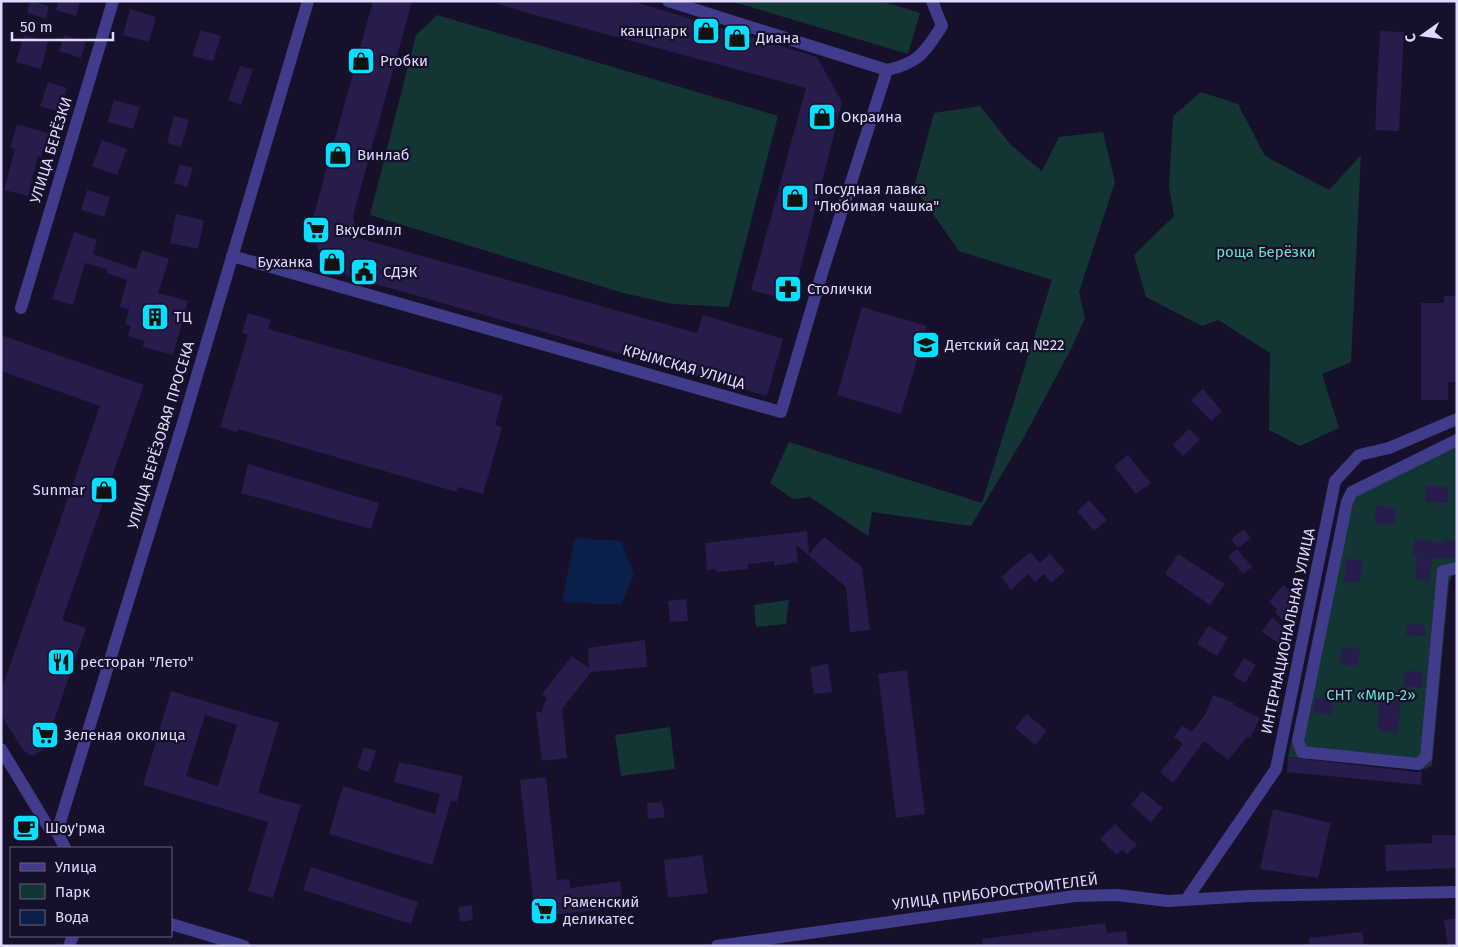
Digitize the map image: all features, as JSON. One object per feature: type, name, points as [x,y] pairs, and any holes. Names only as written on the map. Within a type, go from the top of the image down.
[{"type":"street","name":"УЛИЦА БЕРЁЗКИ","points":[[21,308],[113,1]]},
{"type":"street","name":"УЛИЦА БЕРЁЗОВАЯ ПРОСЕКА","points":[[57,832],[308,1]]},
{"type":"street","points":[[668,1],[886,70],[903,66],[924,53],[942,26],[932,1]]},
{"type":"street","name":"КРЫМСКАЯ УЛИЦА","points":[[232,256],[781,412],[822,273],[886,70]]},
{"type":"street","name":"ИНТЕРНАЦИОНАЛЬНАЯ УЛИЦА","points":[[1186,900],[1276,769],[1336,481],[1359,455],[1388,448],[1457,419]]},
{"type":"street","points":[[1457,440],[1352,492],[1348,502],[1298,741],[1302,752],[1418,764],[1426,757],[1443,571],[1457,568]]},
{"type":"street","points":[[1,750],[49,828],[57,832],[64,847]]},
{"type":"street","name":"УЛИЦА ПРИБОРОСТРОИТЕЛЕЙ","points":[[718,946],[1075,896],[1117,895],[1168,901],[1457,892]]},
{"type":"street","points":[[172,924],[244,946]]},
{"type":"green space","points":[[730,1],[881,1],[920,13],[908,54]]},
{"type":"green space","points":[[437,15],[778,116],[729,307],[672,304],[623,293],[370,215],[416,35]]},
{"type":"green space","name":"роща Берёзки","points":[[1201,92],[1238,104],[1265,156],[1329,190],[1361,155],[1351,362],[1322,374],[1339,428],[1300,446],[1269,430],[1270,353],[1218,320],[1202,326],[1146,297],[1134,255],[1174,216],[1169,187],[1173,116]]},
{"type":"green space","points":[[980,106],[1011,145],[1042,171],[1059,137],[1103,132],[1115,182],[1079,292],[1085,318],[1071,349],[1024,437],[971,526],[872,512],[868,536],[810,497],[793,499],[770,483],[789,442],[982,503],[1052,280],[959,251],[914,187],[934,113]]},
{"type":"green space","name":"СНТ «Мир-2»","points":[[1457,435],[1457,573],[1453,574],[1449,583],[1432,766],[1422,770],[1288,757],[1344,494]]},
{"type":"green space","points":[[789,600],[786,624],[756,627],[754,605]]},
{"type":"green space","points":[[670,727],[675,769],[621,776],[615,735]]},
{"type":"water","points":[[575,538],[621,541],[634,574],[621,605],[562,602]]},
{"type":"building","points":[[30,1],[49,6],[46,19],[27,13]]},
{"type":"building","points":[[59,1],[80,1],[76,16],[56,10]]},
{"type":"building","points":[[373,1],[412,1],[353,216],[358,238],[697,333],[703,315],[783,339],[767,396],[348,276],[329,265],[319,252],[313,236],[313,218]]},
{"type":"building","points":[[499,1],[632,1],[817,57],[842,102],[792,301],[751,290],[806,88],[535,15],[498,4]]},
{"type":"building","points":[[130,9],[156,17],[149,42],[123,35]]},
{"type":"building","points":[[201,30],[221,36],[213,61],[192,56]]},
{"type":"building","points":[[1380,31],[1404,32],[1399,131],[1375,130]]},
{"type":"building","points":[[24,35],[48,42],[41,69],[16,62]]},
{"type":"building","points":[[64,35],[86,42],[81,58],[59,51]]},
{"type":"building","points":[[240,66],[253,69],[241,105],[228,100]]},
{"type":"building","points":[[48,82],[67,88],[60,112],[40,106]]},
{"type":"building","points":[[114,100],[140,107],[133,129],[108,122]]},
{"type":"building","points":[[174,116],[189,120],[181,147],[167,143]]},
{"type":"building","points":[[17,124],[48,133],[41,157],[38,156],[28,196],[4,190],[15,149],[10,148]]},
{"type":"building","points":[[102,140],[127,149],[117,175],[92,166]]},
{"type":"building","points":[[180,164],[193,168],[187,187],[174,183]]},
{"type":"building","points":[[87,190],[110,197],[104,217],[81,210]]},
{"type":"building","points":[[176,214],[204,220],[198,249],[170,243]]},
{"type":"building","points":[[74,232],[97,240],[93,254],[136,269],[142,250],[169,259],[158,293],[188,301],[173,355],[143,347],[144,341],[128,336],[131,326],[125,324],[129,309],[120,307],[127,280],[106,273],[107,269],[85,263],[73,305],[52,299]]},
{"type":"building","points":[[1444,296],[1457,296],[1457,382],[1448,382],[1448,400],[1421,400],[1421,303],[1444,303]]},
{"type":"building","points":[[862,307],[927,326],[901,414],[837,395]]},
{"type":"building","points":[[248,313],[271,320],[268,329],[503,396],[495,425],[502,427],[483,494],[458,487],[457,492],[238,429],[237,432],[220,427],[248,335],[242,333]]},
{"type":"building","points":[[1,335],[144,385],[62,620],[86,628],[44,749],[35,755],[29,755],[23,750],[1,715],[1,691],[100,406],[1,371]]},
{"type":"building","points":[[1203,389],[1222,411],[1211,421],[1191,400]]},
{"type":"building","points":[[1189,429],[1200,439],[1183,456],[1173,445]]},
{"type":"building","points":[[1128,455],[1151,483],[1136,494],[1114,466]]},
{"type":"building","points":[[248,464],[379,503],[371,529],[241,493]]},
{"type":"building","points":[[1426,486],[1448,487],[1448,503],[1425,502]]},
{"type":"building","points":[[1089,500],[1107,520],[1094,531],[1077,511]]},
{"type":"building","points":[[1376,506],[1395,508],[1395,525],[1375,524]]},
{"type":"building","points":[[1244,529],[1251,538],[1238,548],[1231,539]]},
{"type":"building","points":[[807,531],[809,554],[824,537],[862,567],[870,630],[850,632],[846,587],[796,545],[798,562],[774,566],[774,561],[748,564],[748,569],[717,572],[715,569],[707,570],[705,543]]},
{"type":"building","points":[[1415,539],[1444,543],[1444,540],[1457,541],[1456,559],[1432,557],[1430,580],[1415,579],[1417,557],[1412,556]]},
{"type":"building","points":[[1237,549],[1252,567],[1243,574],[1228,556]]},
{"type":"building","points":[[1030,552],[1040,563],[1050,554],[1065,571],[1051,583],[1044,574],[1035,582],[1028,574],[1011,590],[1001,577]]},
{"type":"building","points":[[1178,554],[1225,584],[1210,605],[1165,574]]},
{"type":"building","points":[[1346,559],[1363,560],[1360,583],[1344,582]]},
{"type":"building","points":[[1283,585],[1301,599],[1283,621],[1275,612],[1277,609],[1269,602]]},
{"type":"building","points":[[686,599],[688,621],[670,622],[668,601]]},
{"type":"building","points":[[1272,617],[1289,633],[1281,645],[1262,632]]},
{"type":"building","points":[[1407,624],[1425,625],[1425,636],[1406,635]]},
{"type":"building","points":[[1208,626],[1228,637],[1217,656],[1197,644]]},
{"type":"building","points":[[645,640],[647,667],[591,672],[562,709],[567,758],[542,761],[536,712],[541,712],[547,698],[542,694],[572,656],[589,668],[588,648]]},
{"type":"building","points":[[1342,647],[1360,649],[1358,667],[1340,665]]},
{"type":"building","points":[[1244,658],[1256,665],[1245,683],[1233,676]]},
{"type":"building","points":[[828,664],[832,692],[814,694],[810,667]]},
{"type":"building","points":[[907,670],[925,814],[896,818],[878,674]]},
{"type":"building","points":[[1405,671],[1423,672],[1422,688],[1404,686]]},
{"type":"building","points":[[171,691],[279,723],[258,793],[301,805],[273,898],[248,891],[268,822],[143,785]],"holes":[[[205,715],[237,725],[218,786],[186,776]]]},
{"type":"building","points":[[1379,694],[1401,695],[1398,732],[1378,731]]},
{"type":"building","points":[[1213,695],[1234,703],[1233,705],[1260,718],[1250,738],[1247,737],[1228,760],[1204,741],[1173,783],[1160,772],[1183,744],[1174,737],[1182,725],[1192,732],[1206,713]]},
{"type":"building","points":[[1315,698],[1333,700],[1331,715],[1312,712]]},
{"type":"building","points":[[1027,714],[1047,731],[1035,745],[1015,728]]},
{"type":"building","points":[[364,747],[376,751],[369,772],[357,768]]},
{"type":"building","points":[[1288,757],[1417,772],[1422,771],[1421,785],[1287,772]]},
{"type":"building","points":[[399,762],[463,776],[457,802],[451,801],[432,865],[329,834],[343,786],[435,814],[440,794],[394,782]]},
{"type":"building","points":[[546,777],[557,880],[569,879],[570,888],[620,881],[623,907],[535,917],[520,780]]},
{"type":"building","points":[[1142,791],[1163,808],[1151,822],[1131,805]]},
{"type":"building","points":[[662,802],[665,817],[648,819],[647,803]]},
{"type":"building","points":[[1273,809],[1331,823],[1318,878],[1260,869]]},
{"type":"building","points":[[1115,824],[1137,845],[1127,854],[1122,849],[1117,855],[1100,839]]},
{"type":"building","points":[[1432,835],[1457,835],[1457,868],[1386,871],[1385,845],[1432,843]]},
{"type":"building","points":[[702,855],[708,893],[668,898],[664,860]]},
{"type":"building","points":[[311,867],[418,902],[411,924],[303,890]]},
{"type":"building","points":[[472,905],[473,920],[460,922],[458,907]]},
{"type":"building","points":[[1457,918],[1457,946],[1448,946],[1444,920]]},
{"type":"building","points":[[1105,923],[1107,933],[1126,931],[1128,946],[983,946],[982,939]]},
{"type":"building","points":[[1362,932],[1364,946],[1309,946],[1309,938]]},
{"type":"place","name":"канцпарк","points":[[706,31]]},
{"type":"place","name":"Диана","points":[[737,38]]},
{"type":"place","name":"Proбки","points":[[361,61]]},
{"type":"place","name":"Окраина","points":[[822,117]]},
{"type":"place","name":"Винлаб","points":[[338,155]]},
{"type":"place","name":"Посудная лавка \"Любимая чашка\"","points":[[795,198]]},
{"type":"place","name":"ВкусВилл","points":[[316,230]]},
{"type":"place","name":"Буханка","points":[[332,262]]},
{"type":"place","name":"СДЭК","points":[[364,272]]},
{"type":"place","name":"Столички","points":[[788,289]]},
{"type":"place","name":"ТЦ","points":[[155,317]]},
{"type":"place","name":"Детский сад №22","points":[[926,345]]},
{"type":"place","name":"Sunmar","points":[[104,490]]},
{"type":"place","name":"ресторан \"Лето\"","points":[[61,662]]},
{"type":"place","name":"Зеленая околица","points":[[45,735]]},
{"type":"place","name":"Шоу'рма","points":[[26,828]]},
{"type":"place","name":"Раменский деликатес","points":[[544,911]]}]
